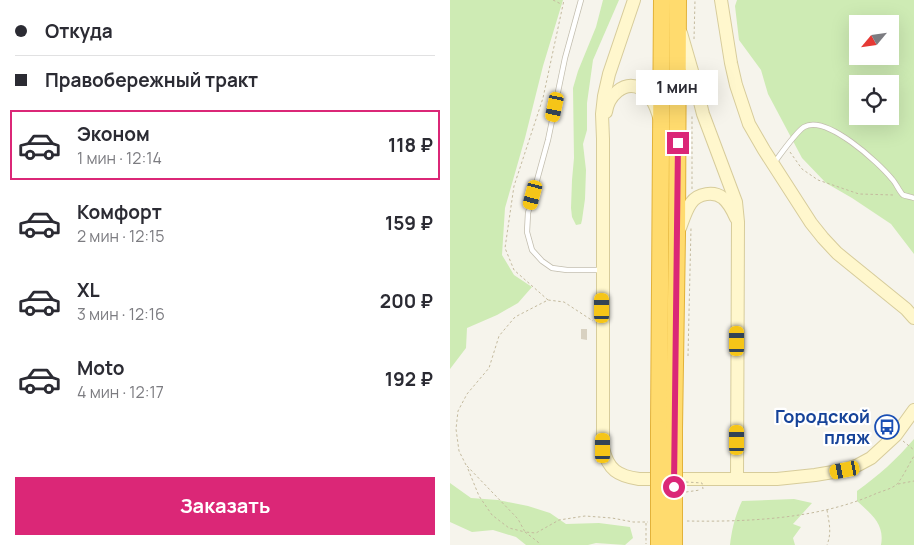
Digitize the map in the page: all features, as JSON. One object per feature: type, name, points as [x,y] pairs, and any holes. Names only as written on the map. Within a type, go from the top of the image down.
[{"type":"highway","points":[[662,0],[661,125],[667,429],[674,545]]},
{"type":"highway","points":[[659,545],[677,235],[678,0]]},
{"type":"street","points":[[634,0],[609,74],[602,114],[603,448],[611,468],[618,474],[639,479],[777,479],[845,470],[871,458],[896,435],[914,410]]},
{"type":"street","points":[[721,0],[731,63],[743,109],[749,124],[773,164],[823,238],[837,253],[906,309],[914,318]]},
{"type":"street","points":[[678,22],[703,114],[736,202],[738,222],[737,479]]},
{"type":"street","points":[[603,140],[607,106],[614,93],[621,88],[631,86],[640,88],[649,96],[657,108],[661,125]]},
{"type":"street","points":[[677,235],[692,201],[701,195],[714,194],[723,198],[738,222]]},
{"type":"lane","points":[[581,0],[565,58],[548,140],[528,213],[527,232],[532,250],[552,268],[603,270]]},
{"type":"lane","points":[[773,164],[804,127],[813,124],[821,125],[845,138],[873,159],[892,179],[903,195],[914,198]]},
{"type":"path","points":[[553,0],[562,5]]},
{"type":"path","points":[[564,0],[543,98],[514,186],[505,248],[514,270],[548,300],[564,302],[602,327]]},
{"type":"path","points":[[786,148],[802,168],[818,180],[859,194],[903,195]]},
{"type":"path","points":[[548,300],[515,317],[498,336],[489,368],[467,394],[458,411],[456,429],[459,451],[479,496],[492,515],[509,528],[525,532],[536,533],[558,520],[586,516],[633,522],[653,522]]},
{"type":"path","points":[[899,437],[914,450]]},
{"type":"path","points":[[897,485],[914,456]]},
{"type":"path","points":[[467,466],[518,518],[525,532],[540,545]]},
{"type":"path","points":[[682,481],[702,483],[703,489],[685,492]]},
{"type":"path","points":[[686,521],[713,522],[768,519],[826,510],[863,499],[897,485],[914,481]]},
{"type":"path","points":[[826,510],[830,525],[830,537],[827,545]]},
{"type":"path","points":[[646,522],[646,545]]},
{"type":"green space","points":[[450,0],[563,0],[543,66],[505,208],[502,255],[514,275],[532,287],[518,303],[497,315],[467,328],[466,348],[450,369]]},
{"type":"green space","points":[[603,0],[619,0],[593,60],[587,103],[587,130],[583,144],[586,170],[585,199],[581,224],[576,225],[572,217],[571,208],[574,158],[573,88],[596,27]]},
{"type":"green space","points":[[737,0],[914,0],[914,254],[891,224],[826,183],[802,158],[768,94],[761,70],[739,40],[735,6]]},
{"type":"green space","points":[[914,439],[914,545],[881,545],[882,538],[879,525],[872,515],[857,501],[857,491],[887,467]]},
{"type":"green space","points":[[450,483],[471,498],[498,500],[528,506],[550,513],[566,524],[599,523],[630,527],[633,538],[625,545],[596,543],[588,545],[526,545],[516,537],[493,530],[472,532],[450,522]]},
{"type":"green space","points":[[794,499],[812,503],[793,524],[801,527],[793,538],[795,545],[730,545],[737,512],[742,501]]},
{"type":"building","points":[[581,329],[587,329],[587,340],[581,339]]},
{"type":"place","name":"Городской пляж","points":[[887,427]]},
{"type":"route","points":[[674,487],[678,143]]}]
